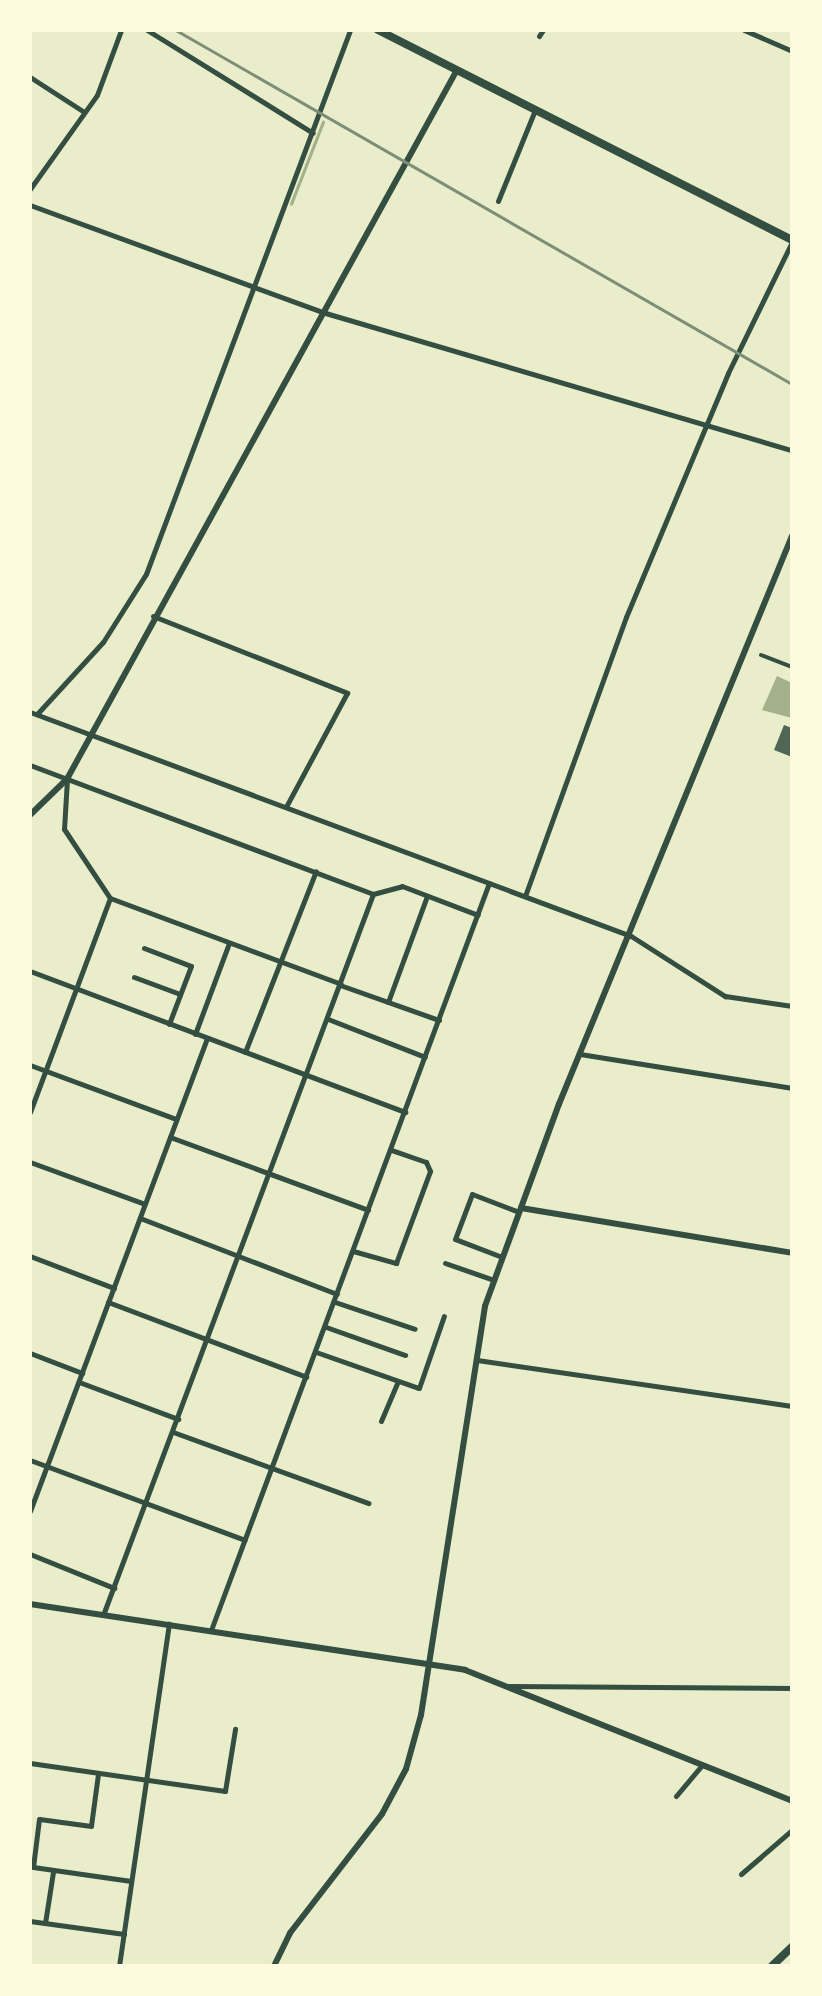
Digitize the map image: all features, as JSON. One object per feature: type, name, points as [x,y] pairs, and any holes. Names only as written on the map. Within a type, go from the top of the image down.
[{"type":"main road","points":[[378,30],[792,241]]},
{"type":"main road","points":[[772,1966],[792,1947]]},
{"type":"street","points":[[30,189],[97,95],[121,30]]},
{"type":"street","points":[[147,30],[313,133]]},
{"type":"street","points":[[350,30],[144,580],[104,642],[33,713],[631,936],[725,996],[792,1006]]},
{"type":"street","points":[[744,30],[792,51]]},
{"type":"street","points":[[30,815],[67,778],[152,616],[457,70]]},
{"type":"street","points":[[30,77],[84,112]]},
{"type":"street","points":[[498,201],[535,110]]},
{"type":"street","points":[[30,205],[72,215],[322,312],[616,402],[707,423],[792,450]]},
{"type":"street","points":[[524,896],[626,617],[707,423],[792,241]]},
{"type":"street","points":[[274,1966],[290,1933],[398,1788],[416,1739],[474,1360],[494,1280],[580,1054],[792,536]]},
{"type":"street","points":[[152,616],[347,693],[286,808]]},
{"type":"street","points":[[761,655],[792,667]]},
{"type":"street","points":[[30,765],[373,894],[402,886],[478,915]]},
{"type":"street","points":[[67,778],[64,829],[110,898],[439,1020]]},
{"type":"street","points":[[245,1052],[316,872]]},
{"type":"street","points":[[211,1630],[490,883]]},
{"type":"street","points":[[103,1615],[373,894]]},
{"type":"street","points":[[388,1002],[427,896]]},
{"type":"street","points":[[30,1112],[110,898]]},
{"type":"street","points":[[195,1034],[229,943]]},
{"type":"street","points":[[144,948],[191,966],[170,1024]]},
{"type":"street","points":[[30,971],[405,1112]]},
{"type":"street","points":[[134,977],[180,994]]},
{"type":"street","points":[[328,1019],[425,1057]]},
{"type":"street","points":[[30,1511],[207,1038]]},
{"type":"street","points":[[580,1054],[792,1088]]},
{"type":"street","points":[[30,1065],[176,1119]]},
{"type":"street","points":[[170,1137],[368,1210]]},
{"type":"street","points":[[353,1252],[389,1265],[403,1244],[430,1171],[426,1162],[391,1150]]},
{"type":"street","points":[[30,1162],[145,1204]]},
{"type":"street","points":[[502,1257],[455,1239],[472,1194],[520,1210],[792,1254]]},
{"type":"street","points":[[140,1218],[337,1294]]},
{"type":"street","points":[[30,1256],[114,1288]]},
{"type":"street","points":[[446,1263],[494,1280]]},
{"type":"street","points":[[108,1302],[306,1377]]},
{"type":"street","points":[[335,1302],[415,1329]]},
{"type":"street","points":[[316,1352],[419,1388],[444,1316]]},
{"type":"street","points":[[326,1327],[406,1355]]},
{"type":"street","points":[[30,1354],[82,1373]]},
{"type":"street","points":[[474,1360],[792,1406]]},
{"type":"street","points":[[382,1421],[398,1380]]},
{"type":"street","points":[[78,1382],[178,1419]]},
{"type":"street","points":[[174,1432],[368,1503]]},
{"type":"street","points":[[30,1460],[245,1540]]},
{"type":"street","points":[[30,1554],[114,1588]]},
{"type":"street","points":[[30,1604],[428,1662],[509,1686],[792,1801]]},
{"type":"street","points":[[119,1966],[169,1624]]},
{"type":"street","points":[[509,1686],[792,1688]]},
{"type":"street","points":[[30,1763],[226,1792],[235,1729]]},
{"type":"street","points":[[676,1796],[702,1764]]},
{"type":"street","points":[[98,1774],[91,1826],[39,1819],[33,1867],[131,1881]]},
{"type":"street","points":[[741,1874],[792,1830]]},
{"type":"street","points":[[45,1923],[54,1870]]},
{"type":"street","points":[[30,1921],[124,1934]]},
{"type":"shaded area","points":[[777,676],[792,683],[792,718],[762,710]]},
{"type":"building","points":[[784,725],[792,728],[792,757],[774,750]]},
{"type":"waterway","points":[[291,204],[323,122]]},
{"type":"railway","points":[[176,30],[792,384]]}]
